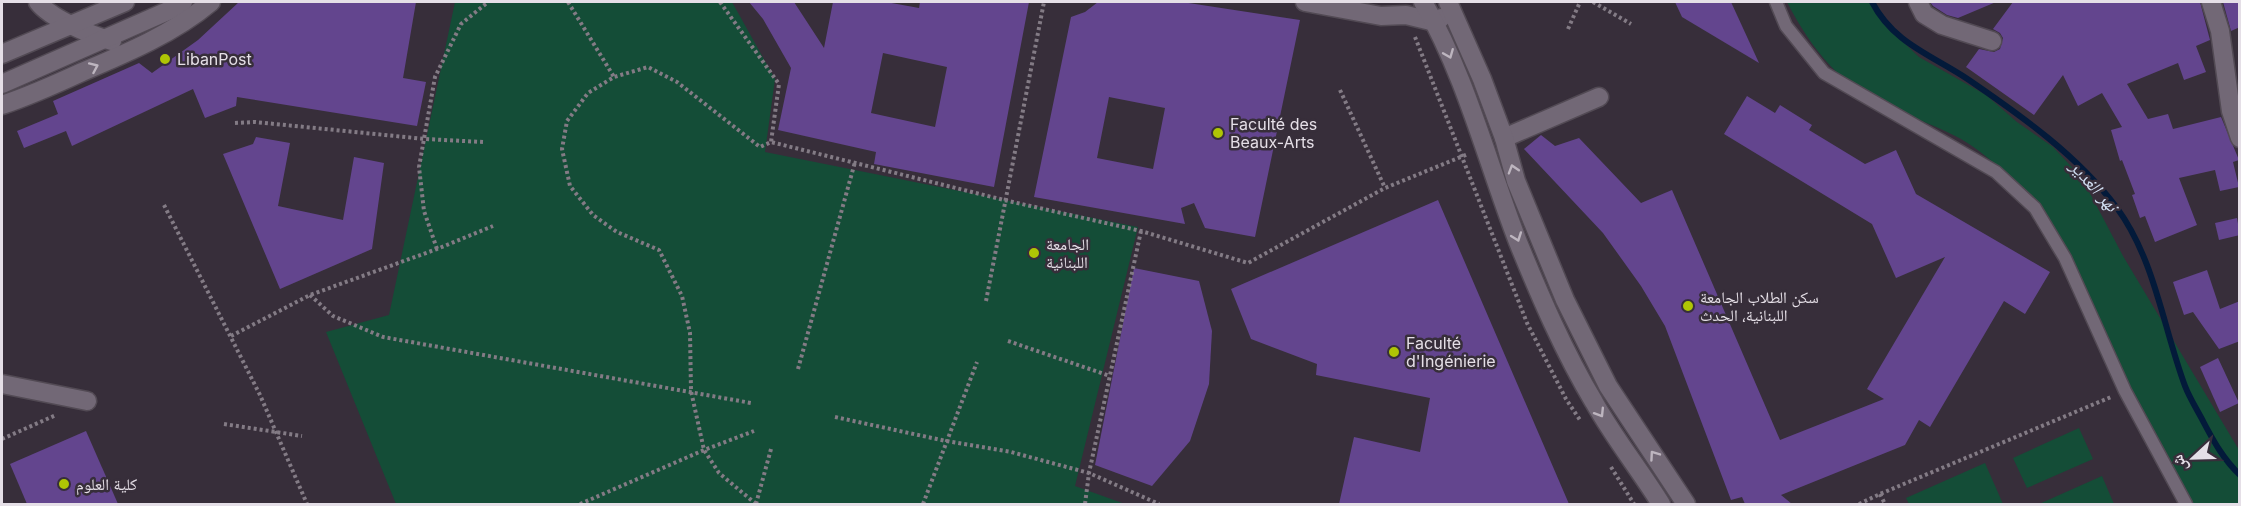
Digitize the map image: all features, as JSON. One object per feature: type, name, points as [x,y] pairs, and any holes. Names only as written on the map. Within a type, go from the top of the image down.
[{"type":"street","points":[[38,2],[42,7],[106,39],[138,47]]},
{"type":"street","points":[[57,83],[72,54],[79,25],[93,8],[94,2]]},
{"type":"street","points":[[2,54],[79,25],[125,2]]},
{"type":"street","points":[[2,84],[171,10],[183,2]]},
{"type":"street","points":[[2,105],[138,47],[179,24],[211,2]]},
{"type":"street","points":[[1305,2],[1381,16],[1406,15],[1435,22]]},
{"type":"street","points":[[1423,2],[1435,22],[1485,146],[1518,242],[1575,369],[1620,446],[1659,500],[1676,487]]},
{"type":"street","points":[[1918,2],[1924,14],[1942,25],[1992,41]]},
{"type":"street","points":[[2211,2],[2220,31],[2231,111],[2240,138]]},
{"type":"street","points":[[1435,22],[1451,7],[1504,138],[1516,181],[1536,233],[1565,300],[1592,357],[1632,424],[1686,504]]},
{"type":"street","points":[[1504,138],[1599,98]]},
{"type":"street","points":[[2,384],[87,401]]},
{"type":"lane","points":[[1776,2],[1786,26],[1824,73],[1996,172],[2035,208],[2065,258],[2125,392],[2186,504]]},
{"type":"path","points":[[437,249],[424,211],[419,167],[435,77],[461,24],[488,2]]},
{"type":"path","points":[[568,2],[614,77]]},
{"type":"path","points":[[720,2],[779,84],[771,142]]},
{"type":"path","points":[[986,300],[1044,2]]},
{"type":"path","points":[[1568,29],[1580,2]]},
{"type":"path","points":[[1593,2],[1631,24]]},
{"type":"path","points":[[771,448],[756,504],[719,473],[704,450],[691,391],[690,333],[682,296],[659,250],[617,232],[593,215],[570,186],[562,149],[567,121],[588,93],[614,77],[648,68],[677,82],[760,147],[771,142],[1140,231],[1248,263],[1385,188],[1485,146]]},
{"type":"path","points":[[1340,90],[1385,188]]},
{"type":"path","points":[[235,123],[255,122],[425,139],[483,142]]},
{"type":"path","points":[[798,369],[855,162]]},
{"type":"path","points":[[164,205],[260,395],[307,504]]},
{"type":"path","points":[[231,336],[310,295],[493,226]]},
{"type":"path","points":[[1085,504],[1089,473],[1140,231]]},
{"type":"path","points":[[310,295],[333,316],[382,337],[751,402]]},
{"type":"path","points":[[1008,341],[1110,376]]},
{"type":"path","points":[[923,504],[976,362]]},
{"type":"path","points":[[1859,504],[2125,392]]},
{"type":"path","points":[[2,439],[87,401]]},
{"type":"path","points":[[835,417],[946,441],[1011,452],[1089,473],[1159,504]]},
{"type":"path","points":[[224,424],[302,436]]},
{"type":"path","points":[[580,504],[754,430]]},
{"type":"path","points":[[1880,494],[1885,504]]},
{"type":"green space","points":[[455,2],[732,2],[775,79],[765,152],[1138,227],[1075,486],[1125,504],[396,504],[326,332],[389,315]]},
{"type":"green space","points":[[1787,2],[1874,2],[1882,22],[1919,57],[1986,95],[2017,122],[2053,147],[2082,178],[2123,256],[2239,450],[2239,504],[2186,504],[2027,194],[1988,158],[1961,139],[1876,101],[1844,79],[1818,51]]},
{"type":"green space","points":[[2079,428],[2093,459],[2027,488],[2013,458]]},
{"type":"green space","points":[[1985,463],[2003,504],[1909,504],[1906,498]]},
{"type":"green space","points":[[2102,476],[2114,504],[2039,504]]},
{"type":"building","points":[[239,2],[416,2],[403,78],[426,82],[417,126],[237,97],[236,106],[205,118],[193,89],[72,146],[66,131],[24,148],[17,131],[58,114],[53,101],[139,63],[152,73],[198,40]]},
{"type":"building","points":[[749,2],[794,2],[824,48],[833,2],[886,2],[919,8],[920,2],[1029,2],[994,187],[874,164],[876,152],[778,130],[791,68],[763,19]],"holes":[[[883,53],[947,67],[935,127],[871,113]]]},
{"type":"building","name":"Faculté des Beaux-Arts","points":[[1098,2],[1182,2],[1300,20],[1255,237],[1205,228],[1194,203],[1181,208],[1185,224],[1034,197],[1071,17],[1085,12]],"holes":[[[1109,97],[1165,108],[1153,169],[1097,158]]]},
{"type":"building","points":[[1675,2],[1731,2],[1759,63],[1682,17]]},
{"type":"building","points":[[1930,2],[1996,2],[1958,18],[1947,15]]},
{"type":"building","points":[[2013,2],[2200,2],[2210,40],[2196,46],[2206,72],[2184,80],[2178,63],[2127,84],[2148,119],[2168,114],[2173,129],[2221,117],[2239,160],[2233,162],[2239,187],[2220,191],[2215,170],[2179,178],[2197,225],[2155,242],[2145,216],[2140,218],[2132,195],[2135,194],[2122,160],[2120,161],[2111,130],[2122,127],[2102,93],[2078,106],[2063,75],[2034,115],[1966,67],[1979,49],[1994,52],[2000,49],[2003,38],[1993,29]]},
{"type":"building","points":[[2223,2],[2240,2],[2240,27],[2231,31]]},
{"type":"building","points":[[1747,96],[1775,113],[1780,105],[1812,125],[1809,130],[1865,164],[1896,150],[1916,194],[2050,272],[2025,314],[2004,301],[1930,427],[1919,420],[1905,445],[1781,495],[1792,504],[1745,504],[1742,497],[1731,500],[1665,326],[1641,286],[1603,233],[1524,149],[1541,135],[1555,146],[1579,138],[1641,203],[1672,190],[1780,440],[1884,399],[1867,389],[1945,257],[1896,278],[1872,224],[1724,134]]},
{"type":"building","points":[[256,137],[290,143],[278,206],[343,220],[354,157],[384,163],[372,249],[280,289],[223,154],[253,144]]},
{"type":"building","name":"Faculté d'Ingénierie","points":[[1438,200],[1569,504],[1339,504],[1354,437],[1420,452],[1430,398],[1316,375],[1317,364],[1251,339],[1231,289]]},
{"type":"building","points":[[2237,218],[2240,235],[2219,240],[2215,223]]},
{"type":"building","points":[[1134,268],[1199,281],[1212,331],[1209,384],[1190,441],[1152,486],[1095,465]]},
{"type":"building","points":[[2207,270],[2220,309],[2240,301],[2240,341],[2219,349],[2193,312],[2184,315],[2173,282]]},
{"type":"building","points":[[2218,358],[2239,403],[2220,412],[2200,367]]},
{"type":"building","name":"كلية العلوم","points":[[86,431],[118,504],[27,504],[10,464]]},
{"type":"waterway","name":"نهر الغدير","points":[[1872,2],[1891,28],[1903,39],[1969,80],[2049,138],[2085,171],[2117,208],[2141,249],[2187,391],[2220,450],[2240,475]]},
{"type":"place","name":"LibanPost","points":[[165,59]]},
{"type":"place","name":"Faculté des Beaux-Arts","points":[[1218,133]]},
{"type":"place","name":"الجامعة اللبنانية","points":[[1034,253]]},
{"type":"place","name":"سكن الطلاب الجامعة اللبنانية، الحدث","points":[[1688,306]]},
{"type":"place","name":"Faculté d'Ingénierie","points":[[1394,352]]},
{"type":"place","name":"كلية العلوم","points":[[64,484]]}]
